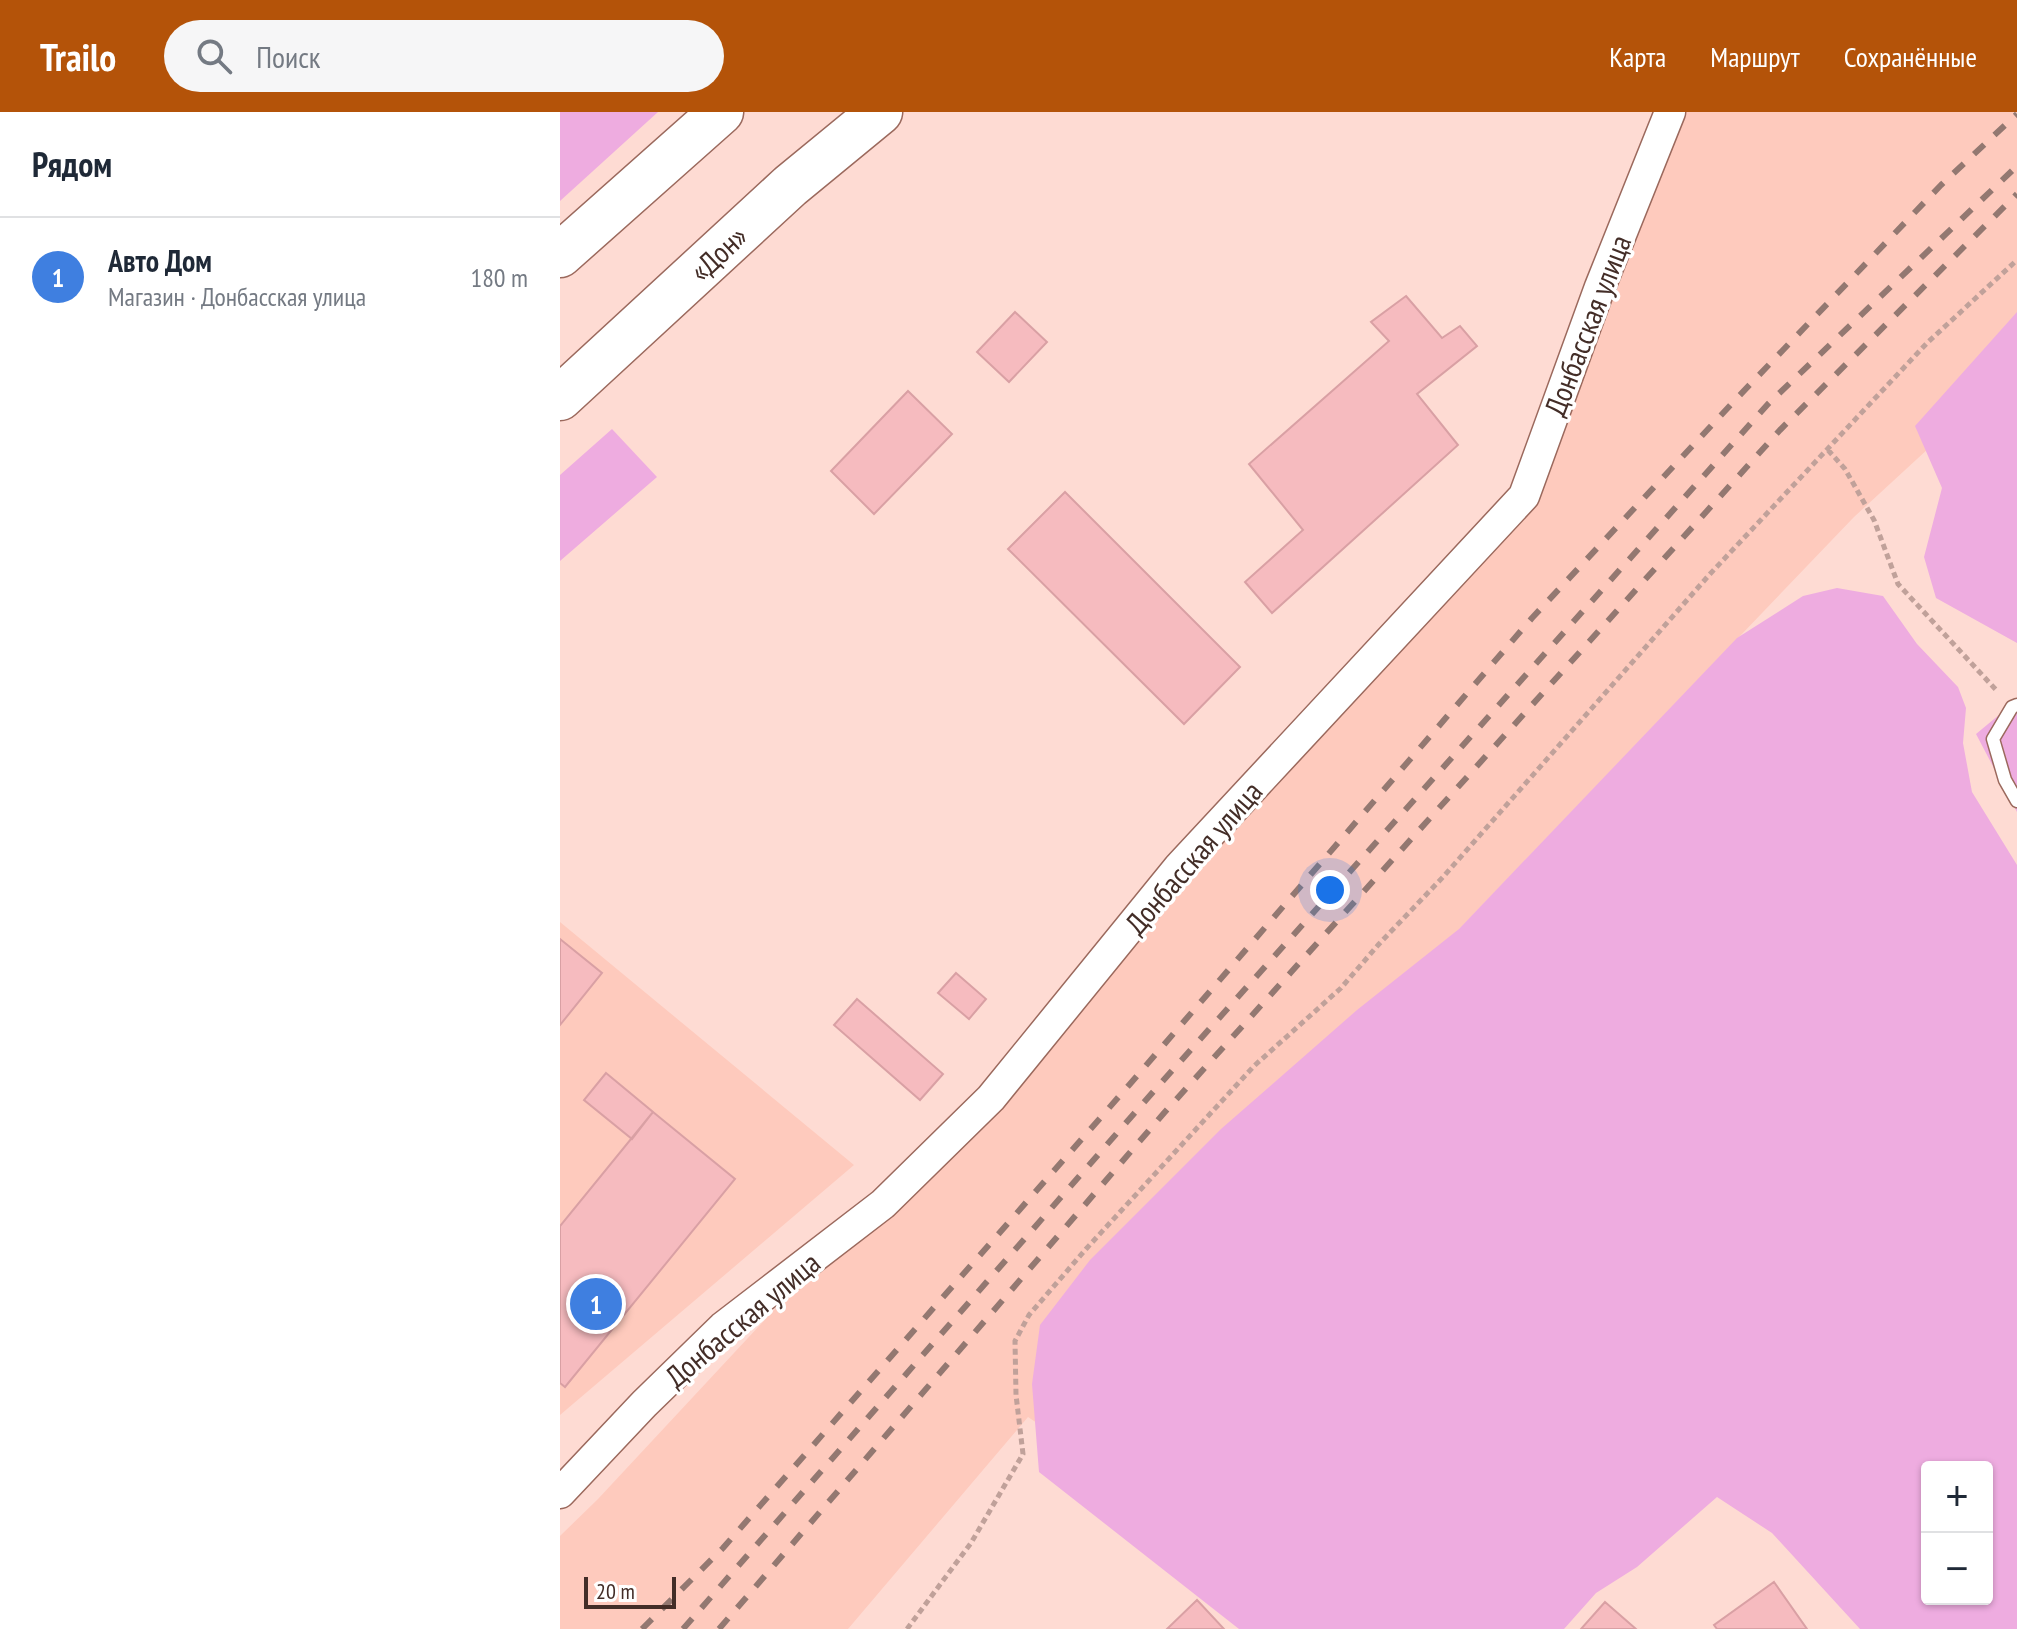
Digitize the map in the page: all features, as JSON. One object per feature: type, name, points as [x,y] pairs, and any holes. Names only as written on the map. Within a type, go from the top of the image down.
[{"type":"highway","points":[[560,255],[721,112]]},
{"type":"highway","name":"«Дон»","points":[[560,398],[790,186],[880,112]]},
{"type":"street","name":"Донбасская улица","points":[[560,1493],[644,1404],[723,1327],[883,1204],[991,1098],[1179,867],[1524,496],[1600,287],[1670,112]]},
{"type":"lane","points":[[2015,706],[1993,739],[2005,780],[2017,801]]},
{"type":"path","points":[[907,1629],[971,1543],[1023,1454],[1016,1395],[1015,1341],[1029,1315],[1254,1066],[1341,988],[1710,574],[1927,343],[2017,260]]},
{"type":"path","points":[[1828,450],[1845,469],[1874,520],[1898,584],[2015,706]]},
{"type":"shaded area","points":[[560,112],[658,112],[560,201]]},
{"type":"shaded area","points":[[1684,112],[2017,112],[2017,367],[1854,517],[1446,943],[1058,1437],[1028,1417],[848,1629],[560,1629],[560,1536],[598,1499],[1527,502]]},
{"type":"shaded area","points":[[2017,312],[2017,643],[1936,598],[1924,557],[1942,488],[1915,426]]},
{"type":"shaded area","points":[[612,429],[657,477],[560,561],[560,475]]},
{"type":"shaded area","points":[[1837,588],[1883,596],[1917,644],[1958,687],[1966,708],[1963,743],[1972,792],[2017,865],[2017,1629],[1860,1629],[1772,1533],[1717,1497],[1637,1567],[1596,1593],[1564,1629],[1239,1629],[1039,1472],[1032,1384],[1040,1325],[1090,1260],[1221,1129],[1357,1010],[1459,929],[1737,638],[1803,596]]},
{"type":"shaded area","points":[[2017,700],[2017,812],[1976,734]]},
{"type":"shaded area","points":[[560,922],[854,1165],[560,1415]]},
{"type":"building","points":[[1406,296],[1442,338],[1460,326],[1477,346],[1417,394],[1458,445],[1272,613],[1245,582],[1303,530],[1249,464],[1389,341],[1371,322]]},
{"type":"building","points":[[1015,312],[1047,342],[1009,382],[977,352]]},
{"type":"building","points":[[908,391],[952,434],[874,514],[831,471]]},
{"type":"building","points":[[1065,492],[1240,667],[1184,724],[1008,549]]},
{"type":"building","points":[[560,939],[602,973],[560,1025]]},
{"type":"building","points":[[956,973],[986,999],[969,1019],[938,993]]},
{"type":"building","points":[[857,999],[943,1074],[920,1100],[834,1025]]},
{"type":"building","points":[[606,1073],[653,1112],[632,1139],[584,1100]]},
{"type":"building","points":[[653,1112],[735,1179],[565,1387],[560,1383],[560,1226]]},
{"type":"building","points":[[1774,1582],[1807,1629],[1717,1629],[1714,1625]]},
{"type":"building","points":[[1197,1600],[1224,1629],[1167,1629]]},
{"type":"building","points":[[1605,1602],[1636,1629],[1581,1629]]},
{"type":"railway","points":[[642,1629],[723,1548],[1130,1084],[1532,618],[1941,185],[2017,114]]},
{"type":"railway","points":[[683,1629],[1153,1092],[1768,404],[2017,166]]},
{"type":"railway","points":[[719,1629],[1164,1113],[1780,430],[2017,194]]},
{"type":"place","name":"Авто Дом","points":[[596,1304]]}]
